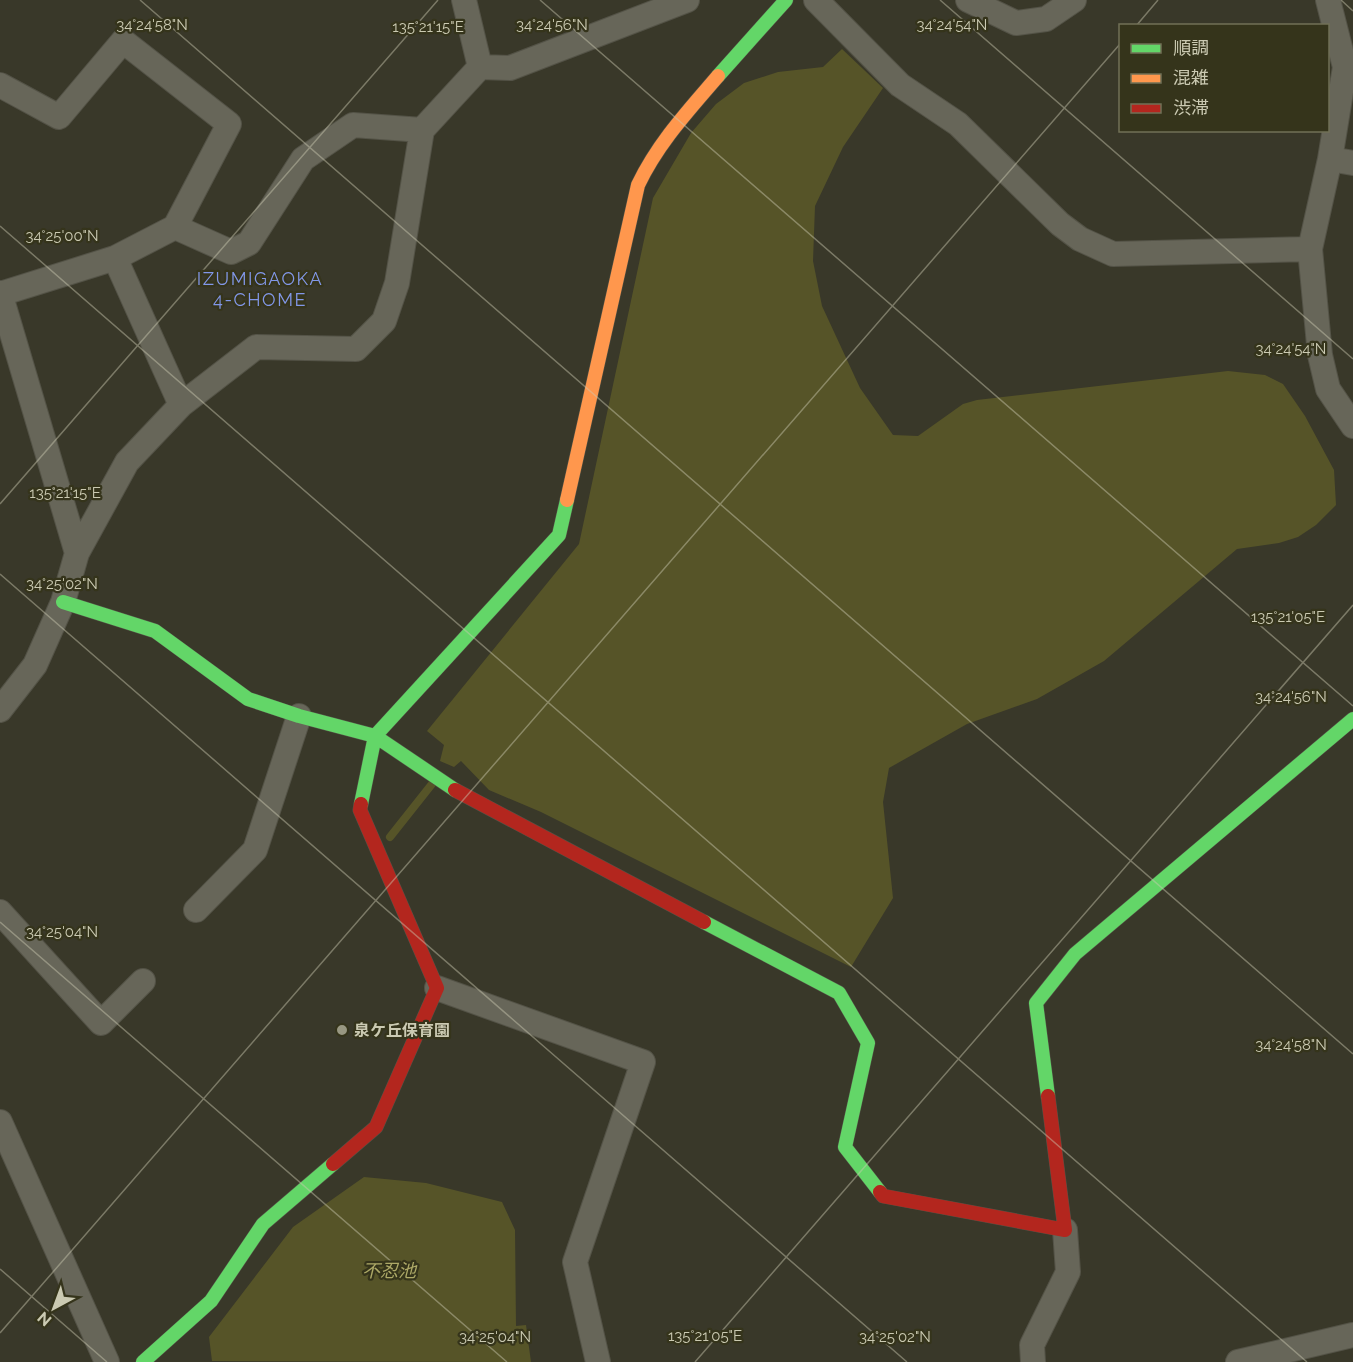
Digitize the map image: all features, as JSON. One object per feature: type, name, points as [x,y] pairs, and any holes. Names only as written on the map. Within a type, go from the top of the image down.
[{"type":"street","points":[[464,0],[480,67]]},
{"type":"street","points":[[0,710],[35,665],[63,602],[77,553],[127,462],[180,405],[256,347],[356,349],[384,321],[397,283],[422,130],[480,67],[510,68],[647,7],[687,0]]},
{"type":"street","points":[[816,0],[900,86],[958,124],[1060,224],[1080,239],[1113,254],[1310,249]]},
{"type":"street","points":[[968,0],[1016,23],[1046,19],[1074,0]]},
{"type":"street","points":[[1328,0],[1345,66],[1342,161],[1310,249],[1322,366],[1328,389],[1353,426]]},
{"type":"street","points":[[598,1362],[575,1262],[643,1062],[437,988],[360,810],[375,736],[559,535],[638,185],[651,158],[779,1]]},
{"type":"street","points":[[0,85],[59,117],[123,41],[229,124],[175,227],[115,258],[0,294],[77,553]]},
{"type":"street","points":[[175,227],[231,252],[249,243],[303,159],[353,125],[422,130]]},
{"type":"street","points":[[115,258],[180,405]]},
{"type":"street","points":[[63,602],[155,631],[248,699],[299,716],[375,736],[450,787],[840,993],[868,1043],[845,1147],[883,1196],[1065,1230]]},
{"type":"street","points":[[196,910],[255,850],[299,716]]},
{"type":"street","points":[[1033,1362],[1032,1345],[1068,1272],[1065,1230],[1036,1003],[1075,954],[1353,719]]},
{"type":"street","points":[[0,912],[101,1023],[143,981]]},
{"type":"street","points":[[143,1362],[211,1301],[262,1224],[375,1127],[437,988]]},
{"type":"street","points":[[0,1122],[108,1361]]},
{"type":"street","points":[[1238,1362],[1353,1335]]},
{"type":"water","points":[[842,49],[883,88],[843,147],[815,206],[813,261],[822,306],[860,388],[893,435],[918,436],[963,404],[977,400],[1228,371],[1265,375],[1283,384],[1305,416],[1334,470],[1336,505],[1316,525],[1298,537],[1279,543],[1237,549],[1104,661],[1037,699],[967,724],[889,768],[883,802],[893,898],[851,967],[541,812],[489,790],[461,761],[454,767],[440,761],[444,745],[427,731],[579,544],[653,198],[691,133],[716,104],[744,83],[778,72],[823,67]]},
{"type":"water","name":"不忍池","points":[[364,1177],[426,1183],[502,1202],[515,1230],[516,1326],[526,1325],[531,1362],[212,1361],[209,1337],[293,1227]]},
{"type":"waterway","points":[[390,837],[432,784]]},
{"type":"traffic: fast","points":[[718,76],[786,0]]},
{"type":"traffic: fast","points":[[361,804],[375,736],[559,535],[567,500]]},
{"type":"traffic: fast","points":[[63,602],[155,631],[248,699],[299,716],[375,736],[455,790]]},
{"type":"traffic: fast","points":[[1048,1096],[1036,1003],[1075,954],[1353,719]]},
{"type":"traffic: fast","points":[[704,922],[839,993],[868,1043],[845,1147],[880,1192]]},
{"type":"traffic: fast","points":[[143,1362],[211,1301],[263,1224],[333,1164]]},
{"type":"traffic: slow","points":[[567,500],[638,185],[664,141],[718,76]]},
{"type":"traffic: jam","points":[[455,790],[704,922]]},
{"type":"traffic: jam","points":[[333,1164],[376,1127],[437,988],[360,810],[361,804]]},
{"type":"traffic: jam","points":[[880,1192],[883,1196],[1065,1230],[1048,1096]]},
{"type":"place","name":"泉ケ丘保育園","points":[[342,1030]]},
{"type":"district","name":"IZUMIGAOKA 4-CHOME","points":[[260,289]]}]
